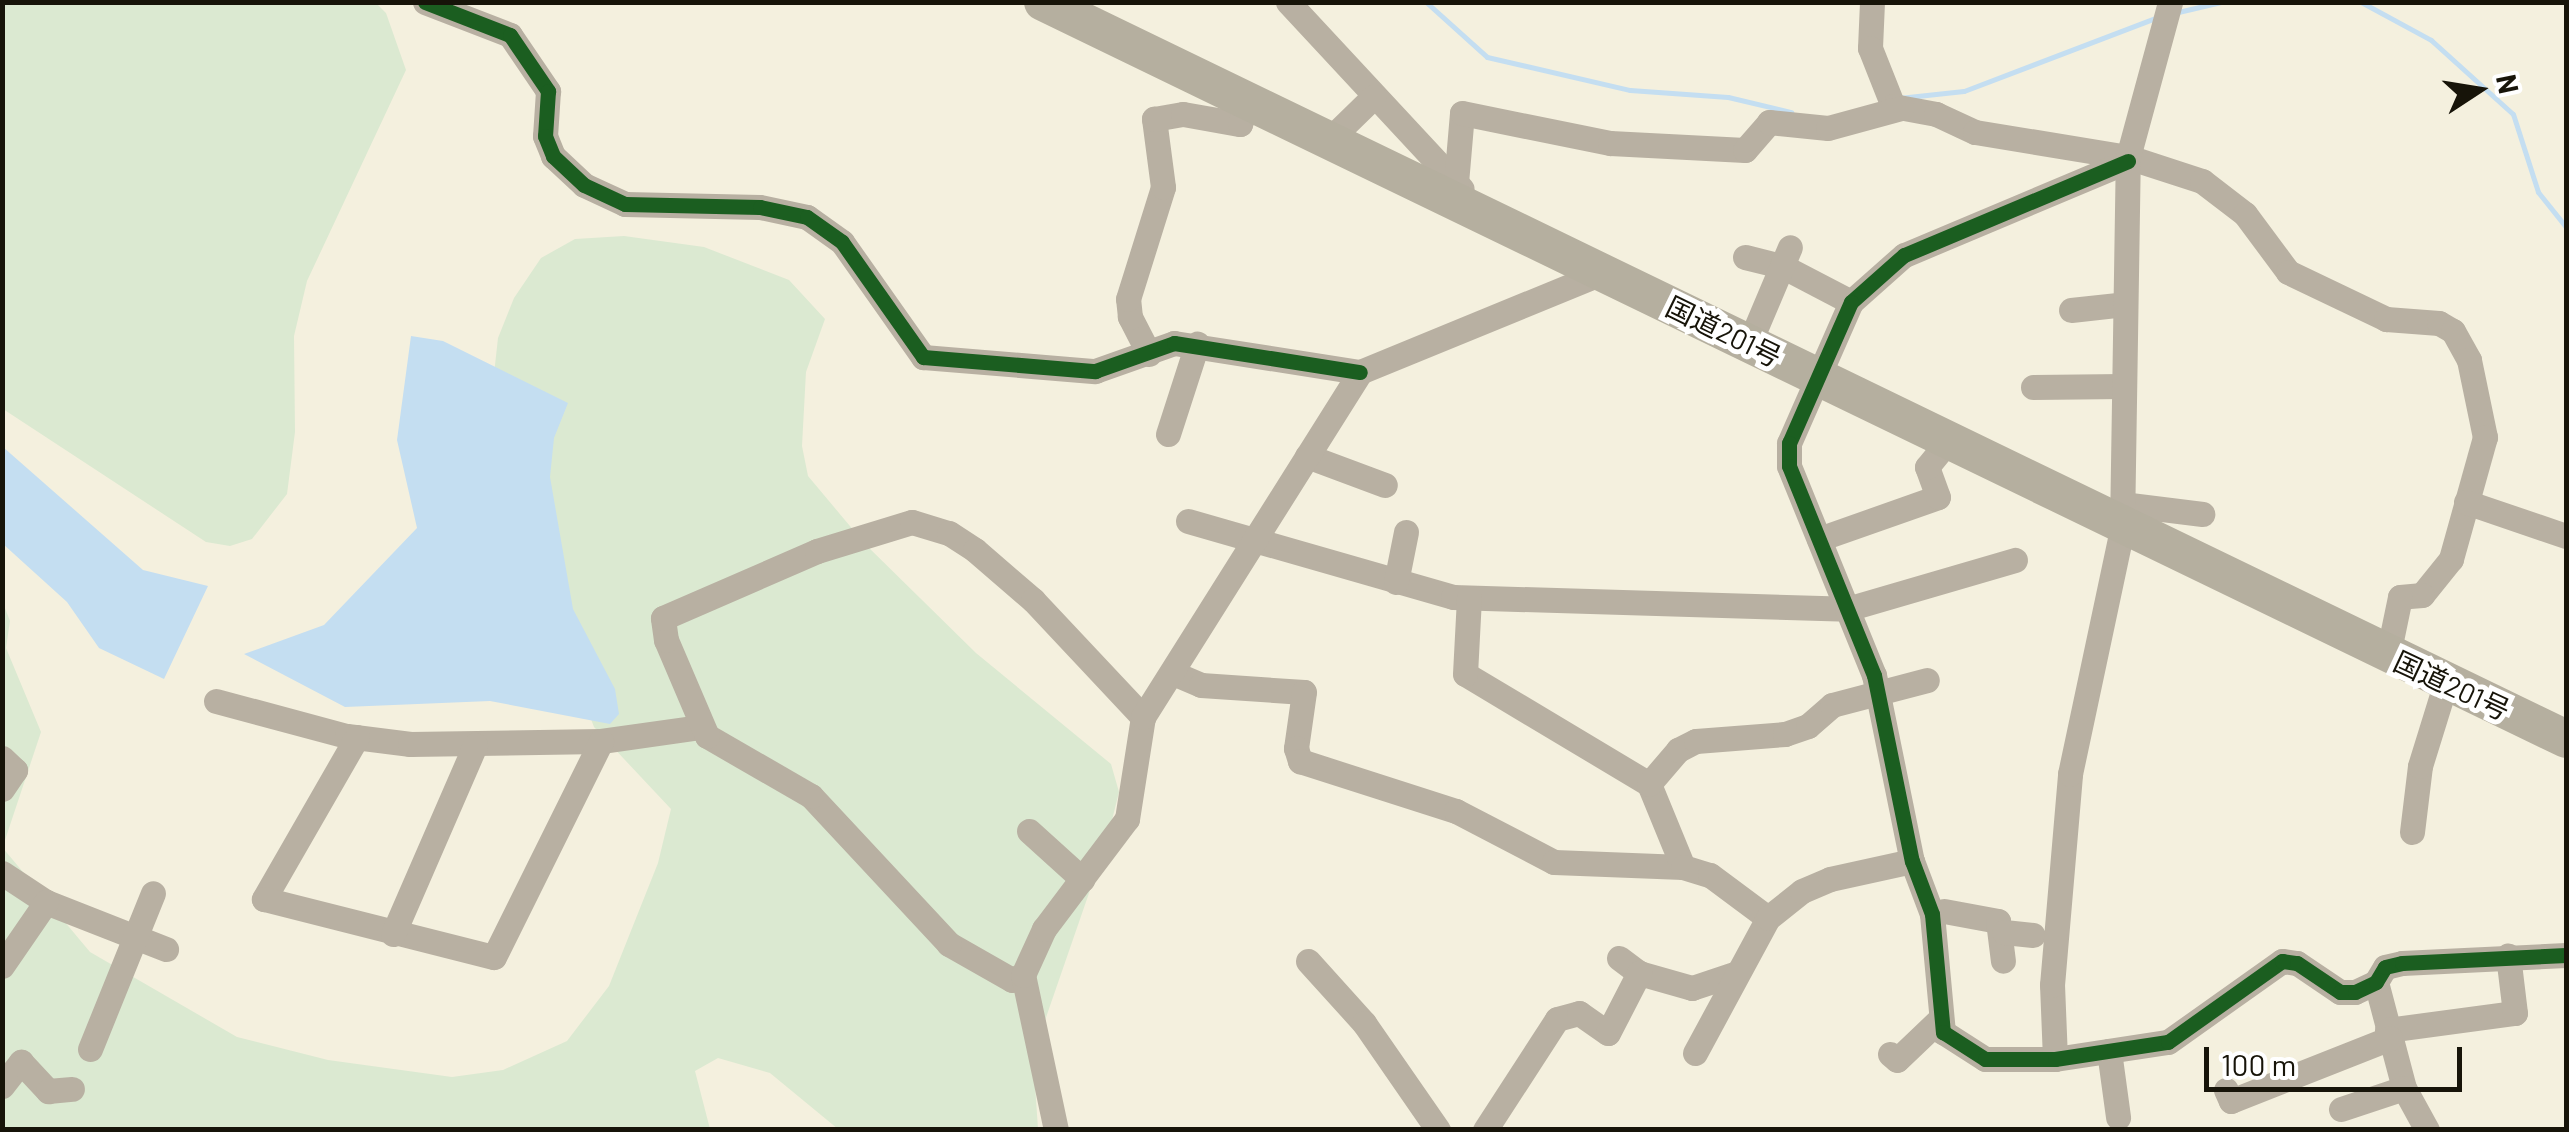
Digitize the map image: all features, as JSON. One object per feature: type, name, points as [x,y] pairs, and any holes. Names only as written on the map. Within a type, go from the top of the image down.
[{"type":"highway","name":"国道201号","points":[[1043,2],[1947,442],[2122,517],[2388,654],[2566,740]]},
{"type":"street","points":[[424,2],[510,35],[548,91],[545,136],[553,156],[584,185],[625,204],[760,208],[807,217],[842,242],[923,358],[1095,372],[1174,342],[1360,372],[1604,272]]},
{"type":"street","points":[[1288,2],[1494,220]]},
{"type":"street","points":[[1872,2],[1870,48],[1893,103]]},
{"type":"street","points":[[2054,1059],[2052,985],[2070,774],[2122,517],[2128,159],[2167,14]]},
{"type":"street","points":[[1328,140],[1374,97]]},
{"type":"street","points":[[1149,354],[1130,317],[1128,299],[1162,186],[1154,119],[1183,114],[1240,124],[1248,102]]},
{"type":"street","points":[[1456,183],[1462,113],[1610,143],[1745,150],[1769,122],[1828,128],[1893,103],[1936,114],[1976,132],[2128,159],[2224,194],[2288,272],[2386,319],[2440,323],[2453,331],[2469,360],[2486,424],[2466,502],[2438,582],[2422,595],[2400,597],[2388,654]]},
{"type":"street","points":[[2128,159],[1904,255],[1850,302],[1821,379],[1788,443],[1789,466],[1878,693],[1912,861],[1934,943],[1943,1032],[1962,1049],[1985,1059],[2054,1059],[2168,1042],[2282,961],[2297,962],[2340,992],[2376,982],[2385,968],[2402,963],[2566,955]]},
{"type":"street","points":[[1745,257],[1786,257],[1850,302]]},
{"type":"street","points":[[1749,344],[1786,257]]},
{"type":"street","points":[[2071,310],[2124,304]]},
{"type":"street","points":[[1168,434],[1197,344]]},
{"type":"street","points":[[1056,1130],[1023,975],[1044,929],[1126,820],[1143,716],[1360,372]]},
{"type":"street","points":[[2034,388],[2123,386]]},
{"type":"street","points":[[1819,539],[1938,497],[1927,467],[1947,442]]},
{"type":"street","points":[[1307,456],[1386,485]]},
{"type":"street","points":[[2466,502],[2566,536]]},
{"type":"street","points":[[2122,517],[2202,514]]},
{"type":"street","points":[[1188,521],[1252,544],[1469,598],[1847,609],[2015,560]]},
{"type":"street","points":[[1023,975],[1012,980],[949,944],[811,796],[701,727],[664,618],[817,551],[912,522],[949,532],[975,550],[1033,600],[1143,716]]},
{"type":"street","points":[[1396,582],[1406,532]]},
{"type":"street","points":[[1469,598],[1464,665],[1472,681],[1649,784],[1683,866]]},
{"type":"street","points":[[1173,673],[1202,684],[1304,692],[1296,748],[1300,761],[1456,812],[1554,862],[1683,866],[1710,875],[1768,918]]},
{"type":"street","points":[[1649,784],[1678,750],[1696,741],[1785,734],[1808,726],[1832,705],[1927,680]]},
{"type":"street","points":[[2412,832],[2420,766],[2446,682]]},
{"type":"street","points":[[216,701],[358,737],[476,744],[601,741],[701,727]]},
{"type":"street","points":[[358,737],[264,899],[494,957],[601,741]]},
{"type":"street","points":[[392,934],[476,744]]},
{"type":"street","points":[[2,758],[16,770],[2,789]]},
{"type":"street","points":[[1028,831],[1082,879]]},
{"type":"street","points":[[1696,1053],[1734,974],[1768,918],[1830,879],[1912,861]]},
{"type":"street","points":[[2,873],[46,902],[166,949]]},
{"type":"street","points":[[1922,887],[1936,889],[1944,911],[1947,934],[1934,943]]},
{"type":"street","points":[[90,1048],[153,893]]},
{"type":"street","points":[[2,966],[46,902]]},
{"type":"street","points":[[1944,911],[1998,921],[2004,932],[2003,960]]},
{"type":"street","points":[[2004,932],[2033,935]]},
{"type":"street","points":[[2232,1102],[2388,1034],[2515,1013],[2508,955]]},
{"type":"street","points":[[1308,961],[1364,1023],[1438,1130]]},
{"type":"street","points":[[1485,1130],[1557,1019],[1579,1013],[1608,1032],[1629,966],[1692,988],[1734,974]]},
{"type":"street","points":[[2376,982],[2404,1088],[2427,1130]]},
{"type":"street","points":[[1890,1054],[1898,1060],[1940,1019]]},
{"type":"street","points":[[2109,1051],[2118,1118]]},
{"type":"street","points":[[2,1086],[21,1062],[48,1091],[72,1089]]},
{"type":"street","points":[[2341,1109],[2404,1088]]},
{"type":"green space","points":[[3,3],[376,3],[386,13],[406,70],[307,281],[294,336],[295,432],[287,494],[252,539],[230,546],[206,542],[3,409]]},
{"type":"green space","points":[[624,236],[704,247],[789,280],[825,319],[806,372],[802,446],[808,476],[865,544],[976,653],[1111,764],[1119,792],[1106,844],[1033,1055],[1038,1129],[838,1129],[770,1073],[718,1058],[695,1071],[710,1129],[3,1129],[2,847],[90,952],[237,1037],[328,1060],[452,1077],[503,1070],[567,1041],[609,986],[658,863],[671,809],[594,727],[558,632],[493,383],[498,338],[514,298],[541,258],[575,239]]},
{"type":"green space","points":[[3,603],[10,621],[6,648],[41,732],[3,846]]},
{"type":"water","points":[[411,336],[443,341],[568,403],[554,438],[550,477],[573,609],[615,689],[619,714],[610,724],[490,701],[345,707],[244,654],[324,625],[417,528],[397,440]]},
{"type":"water","points":[[3,447],[143,570],[208,586],[164,679],[99,648],[67,602],[3,544]]},
{"type":"waterway","points":[[1426,2],[1487,57],[1630,90],[1728,97],[1791,112]]},
{"type":"waterway","points":[[2174,13],[2221,2]]},
{"type":"waterway","points":[[2361,2],[2431,40],[2513,114],[2538,192],[2566,227]]},
{"type":"waterway","points":[[1899,98],[1964,91],[2158,17]]},
{"type":"cycle path","points":[[425,2],[510,35],[548,91],[545,136],[553,156],[584,185],[625,204],[760,207],[807,217],[842,242],[923,357],[1095,371],[1174,343],[1360,372]]},
{"type":"cycle path","points":[[2128,161],[1904,255],[1851,302],[1789,443],[1789,466],[1874,675],[1912,861],[1932,914],[1943,1032],[1985,1059],[2055,1059],[2168,1042],[2282,961],[2297,963],[2340,992],[2355,992],[2376,982],[2385,967],[2402,963],[2566,955]]}]
